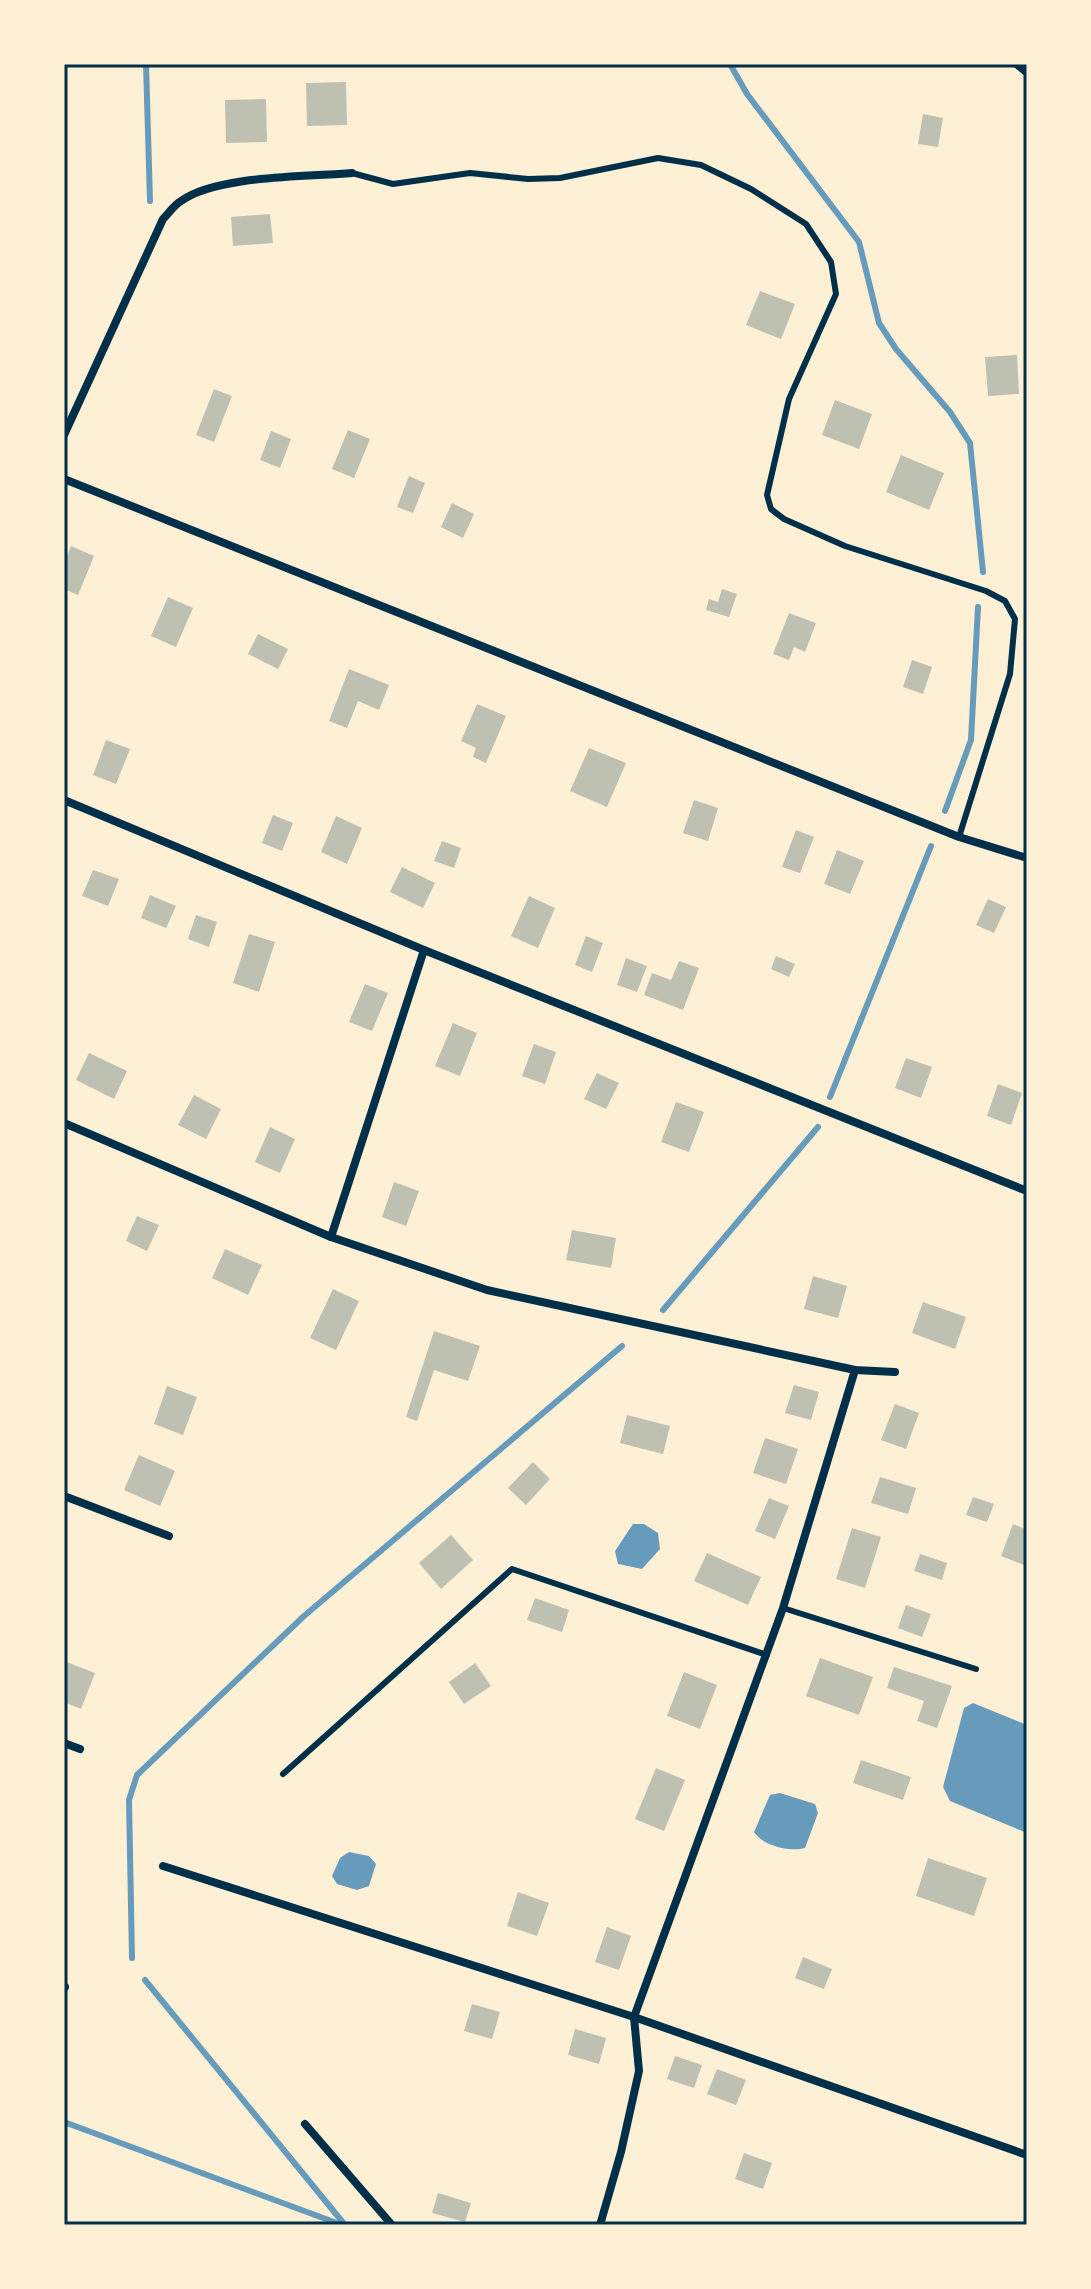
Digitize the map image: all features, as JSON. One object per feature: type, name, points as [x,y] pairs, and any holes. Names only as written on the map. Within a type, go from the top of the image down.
[{"type":"street","points":[[64,435],[163,219],[180,201],[207,188],[236,182],[352,173]]},
{"type":"street","points":[[64,479],[959,837],[1027,858]]},
{"type":"street","points":[[64,800],[424,950],[1027,1191]]},
{"type":"street","points":[[331,1237],[424,950]]},
{"type":"street","points":[[64,1123],[331,1237],[487,1290],[855,1370],[895,1372]]},
{"type":"street","points":[[600,2225],[621,2152],[639,2071],[634,2017],[767,1655],[855,1370]]},
{"type":"street","points":[[64,1496],[169,1536]]},
{"type":"street","points":[[64,1743],[80,1749]]},
{"type":"street","points":[[163,1866],[634,2017],[1027,2155]]},
{"type":"street","points":[[305,2124],[392,2225]]},
{"type":"lane","points":[[1015,64],[1027,74]]},
{"type":"lane","points":[[352,173],[393,184],[470,173],[528,179],[560,178],[658,158],[701,165],[751,189],[806,224],[831,262],[836,294],[789,399],[767,495],[771,509],[784,519],[845,546],[986,591],[1005,601],[1015,619],[1010,674],[959,837]]},
{"type":"lane","points":[[283,1774],[512,1569],[767,1655]]},
{"type":"lane","points":[[783,1608],[976,1669]]},
{"type":"water","points":[[633,1524],[644,1524],[658,1533],[660,1549],[642,1569],[618,1564],[615,1551]]},
{"type":"water","points":[[973,1703],[1027,1725],[1027,1833],[950,1801],[943,1787],[964,1708]]},
{"type":"water","points":[[780,1793],[815,1804],[818,1813],[805,1848],[777,1847],[754,1832],[770,1795]]},
{"type":"water","points":[[349,1852],[369,1856],[376,1864],[369,1886],[357,1890],[337,1884],[332,1876],[340,1858]]},
{"type":"building","points":[[346,82],[347,125],[307,126],[306,83]]},
{"type":"building","points":[[266,99],[267,142],[226,143],[225,100]]},
{"type":"building","points":[[923,114],[943,118],[938,147],[918,144]]},
{"type":"building","points":[[270,214],[273,243],[233,246],[231,217]]},
{"type":"building","points":[[760,291],[795,304],[781,339],[746,325]]},
{"type":"building","points":[[1017,355],[1019,394],[988,396],[985,357]]},
{"type":"building","points":[[214,389],[232,396],[214,442],[196,435]]},
{"type":"building","points":[[835,400],[872,414],[859,449],[822,435]]},
{"type":"building","points":[[348,430],[370,439],[354,478],[332,469]]},
{"type":"building","points":[[271,431],[291,439],[280,468],[260,460]]},
{"type":"building","points":[[901,455],[944,473],[929,510],[886,492]]},
{"type":"building","points":[[409,476],[425,483],[413,513],[397,507]]},
{"type":"building","points":[[452,503],[474,514],[463,538],[441,527]]},
{"type":"building","points":[[71,546],[94,556],[78,595],[64,589],[64,564]]},
{"type":"building","points":[[722,589],[737,594],[729,617],[706,610],[709,599],[718,602]]},
{"type":"building","points":[[168,597],[193,608],[176,647],[151,636]]},
{"type":"building","points":[[789,613],[816,623],[805,652],[794,647],[789,660],[773,654]]},
{"type":"building","points":[[258,634],[288,649],[278,669],[248,654]]},
{"type":"building","points":[[912,660],[932,667],[923,694],[903,687]]},
{"type":"building","points":[[349,669],[389,685],[379,710],[358,701],[347,728],[329,721]]},
{"type":"building","points":[[477,704],[506,716],[486,763],[473,757],[476,748],[461,741]]},
{"type":"building","points":[[106,740],[130,749],[116,784],[93,775]]},
{"type":"building","points":[[589,748],[626,763],[607,807],[570,791]]},
{"type":"building","points":[[694,800],[718,808],[708,841],[683,833]]},
{"type":"building","points":[[273,815],[293,823],[282,851],[262,843]]},
{"type":"building","points":[[336,816],[362,828],[347,864],[321,852]]},
{"type":"building","points":[[796,830],[814,837],[800,873],[782,867]]},
{"type":"building","points":[[442,841],[461,848],[454,868],[434,861]]},
{"type":"building","points":[[837,850],[864,861],[850,894],[824,884]]},
{"type":"building","points":[[402,867],[435,883],[423,908],[390,892]]},
{"type":"building","points":[[93,870],[119,879],[108,906],[82,896]]},
{"type":"building","points":[[150,895],[176,906],[166,928],[141,918]]},
{"type":"building","points":[[529,896],[555,908],[538,948],[511,936]]},
{"type":"building","points":[[988,899],[1006,907],[994,933],[976,925]]},
{"type":"building","points":[[196,915],[217,922],[209,947],[188,939]]},
{"type":"building","points":[[249,934],[275,942],[259,992],[233,983]]},
{"type":"building","points":[[586,936],[603,943],[592,972],[575,965]]},
{"type":"building","points":[[776,956],[795,964],[789,977],[771,969]]},
{"type":"building","points":[[626,958],[647,966],[637,992],[617,985]]},
{"type":"building","points":[[679,961],[699,968],[683,1010],[644,995],[652,973],[671,980]]},
{"type":"building","points":[[365,984],[388,993],[372,1031],[349,1022]]},
{"type":"building","points":[[453,1023],[477,1033],[460,1076],[435,1066]]},
{"type":"building","points":[[534,1044],[556,1052],[545,1084],[522,1076]]},
{"type":"building","points":[[89,1053],[127,1071],[114,1099],[76,1080]]},
{"type":"building","points":[[906,1058],[932,1067],[921,1098],[895,1088]]},
{"type":"building","points":[[597,1073],[619,1083],[606,1109],[584,1099]]},
{"type":"building","points":[[998,1084],[1022,1093],[1011,1125],[987,1116]]},
{"type":"building","points":[[194,1095],[221,1109],[206,1139],[178,1125]]},
{"type":"building","points":[[676,1102],[704,1112],[689,1152],[661,1142]]},
{"type":"building","points":[[270,1127],[295,1139],[280,1173],[255,1162]]},
{"type":"building","points":[[394,1182],[419,1191],[406,1226],[382,1217]]},
{"type":"building","points":[[137,1216],[159,1225],[147,1251],[126,1241]]},
{"type":"building","points":[[572,1230],[616,1238],[611,1268],[566,1260]]},
{"type":"building","points":[[225,1249],[262,1265],[248,1295],[212,1278]]},
{"type":"building","points":[[813,1276],[847,1286],[838,1318],[804,1309]]},
{"type":"building","points":[[333,1289],[359,1301],[336,1350],[310,1338]]},
{"type":"building","points":[[923,1302],[966,1317],[955,1349],[912,1333]]},
{"type":"building","points":[[434,1331],[480,1346],[468,1381],[434,1370],[417,1421],[406,1417]]},
{"type":"building","points":[[794,1385],[819,1392],[811,1420],[785,1413]]},
{"type":"building","points":[[167,1386],[197,1397],[183,1435],[154,1424]]},
{"type":"building","points":[[895,1404],[919,1413],[906,1449],[881,1440]]},
{"type":"building","points":[[627,1415],[670,1426],[663,1454],[620,1443]]},
{"type":"building","points":[[765,1438],[798,1449],[786,1484],[753,1473]]},
{"type":"building","points":[[139,1455],[175,1471],[160,1506],[124,1490]]},
{"type":"building","points":[[533,1462],[550,1479],[526,1505],[508,1488]]},
{"type":"building","points":[[880,1477],[916,1488],[908,1514],[871,1503]]},
{"type":"building","points":[[973,1497],[994,1504],[987,1522],[966,1515]]},
{"type":"building","points":[[769,1498],[789,1506],[775,1539],[755,1531]]},
{"type":"building","points":[[1013,1524],[1027,1530],[1024,1565],[1001,1556]]},
{"type":"building","points":[[852,1528],[881,1537],[865,1588],[836,1579]]},
{"type":"building","points":[[451,1535],[473,1560],[441,1589],[419,1563]]},
{"type":"building","points":[[707,1553],[761,1577],[748,1605],[694,1581]]},
{"type":"building","points":[[920,1554],[947,1563],[942,1580],[914,1571]]},
{"type":"building","points":[[535,1598],[569,1610],[562,1632],[527,1620]]},
{"type":"building","points":[[906,1605],[931,1614],[922,1637],[898,1628]]},
{"type":"building","points":[[820,1658],[873,1677],[859,1715],[806,1696]]},
{"type":"building","points":[[64,1661],[95,1673],[81,1709],[64,1702]]},
{"type":"building","points":[[475,1663],[491,1686],[464,1704],[449,1682]]},
{"type":"building","points":[[894,1667],[952,1686],[937,1728],[917,1721],[924,1701],[887,1688]]},
{"type":"building","points":[[684,1672],[717,1685],[700,1729],[667,1716]]},
{"type":"building","points":[[861,1760],[911,1777],[903,1800],[853,1783]]},
{"type":"building","points":[[656,1768],[685,1780],[664,1831],[635,1819]]},
{"type":"building","points":[[928,1858],[987,1878],[974,1916],[916,1896]]},
{"type":"building","points":[[518,1892],[549,1903],[537,1936],[507,1926]]},
{"type":"building","points":[[607,1927],[631,1936],[619,1970],[595,1962]]},
{"type":"building","points":[[803,1957],[832,1969],[824,1989],[795,1978]]},
{"type":"building","points":[[472,2004],[500,2012],[492,2039],[464,2031]]},
{"type":"building","points":[[575,2029],[606,2038],[599,2064],[568,2055]]},
{"type":"building","points":[[675,2056],[702,2065],[694,2088],[667,2079]]},
{"type":"building","points":[[717,2069],[746,2080],[736,2105],[707,2094]]},
{"type":"building","points":[[744,2153],[772,2163],[763,2189],[735,2179]]},
{"type":"building","points":[[438,2193],[471,2203],[465,2222],[432,2213]]},
{"type":"waterway","points":[[146,64],[150,201]]},
{"type":"waterway","points":[[730,64],[747,94],[859,242],[879,323],[896,349],[950,412],[970,443],[983,572]]},
{"type":"waterway","points":[[945,811],[971,740],[978,607]]},
{"type":"waterway","points":[[830,1097],[931,846]]},
{"type":"waterway","points":[[663,1310],[818,1127]]},
{"type":"waterway","points":[[132,1958],[129,1800],[137,1775],[304,1616],[622,1346]]},
{"type":"waterway","points":[[145,1980],[345,2225]]},
{"type":"waterway","points":[[64,2122],[342,2225]]}]
